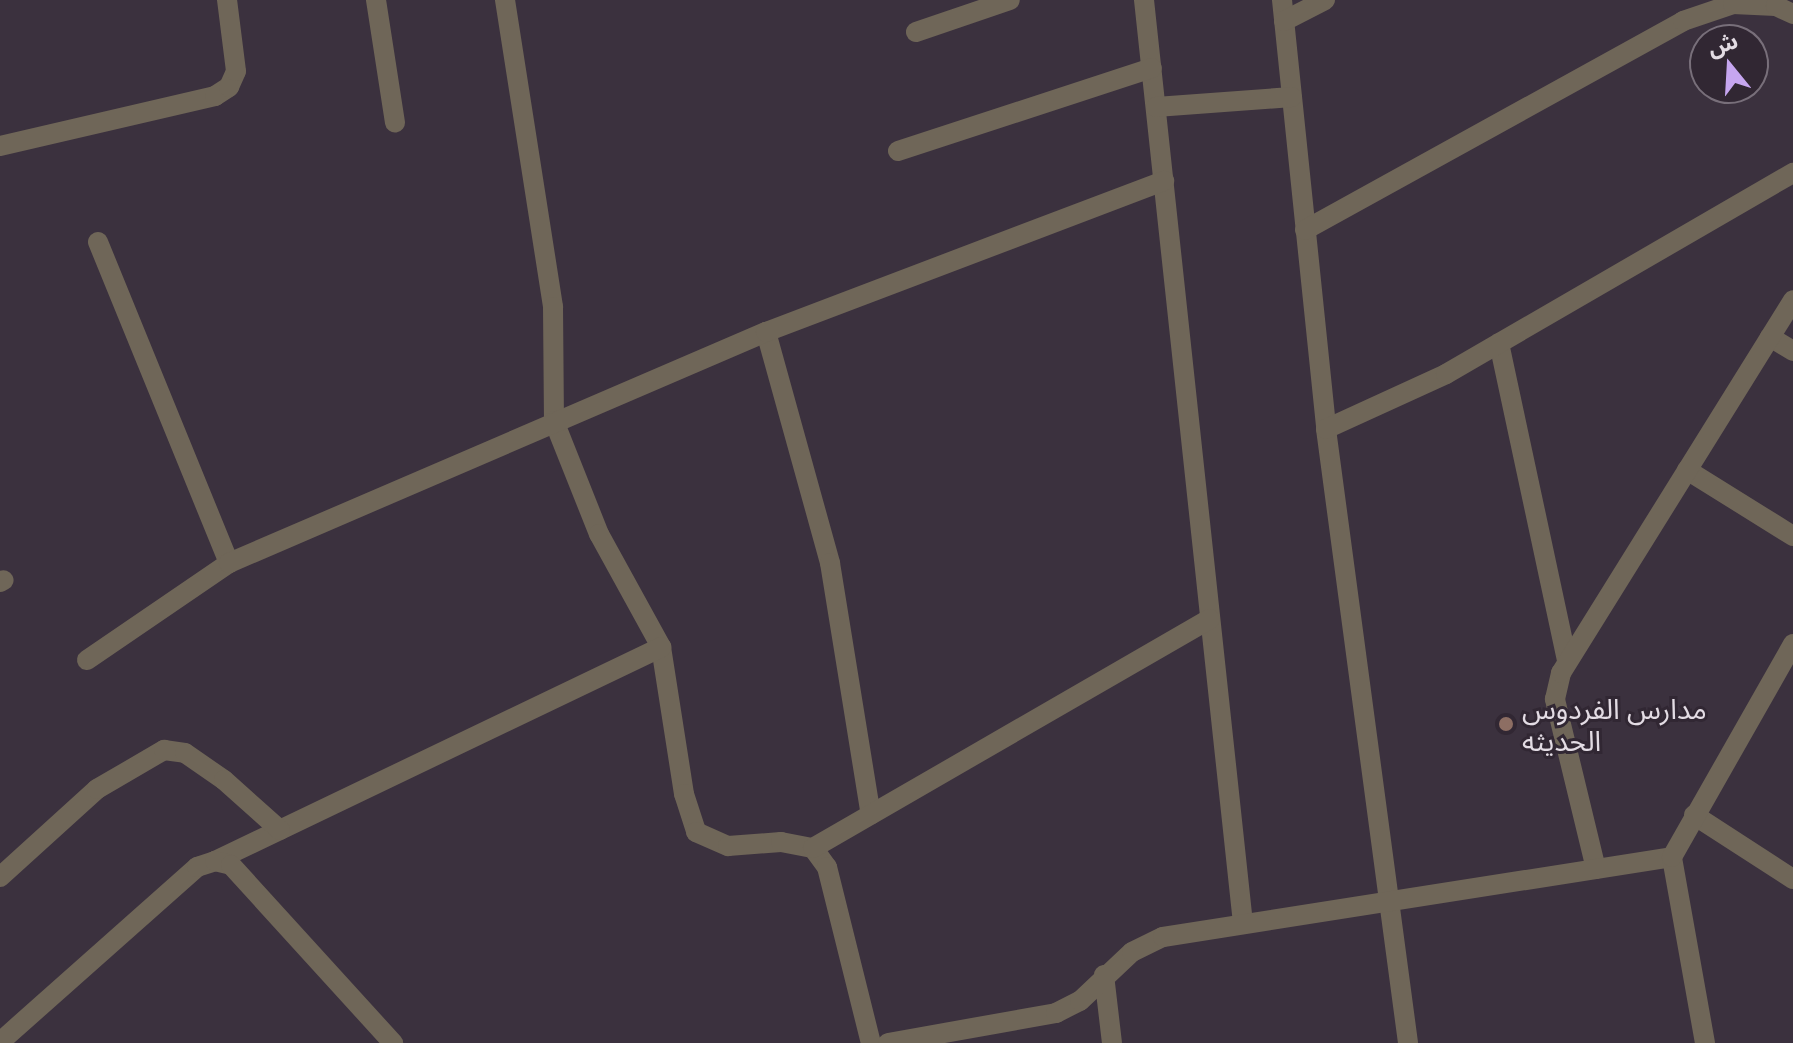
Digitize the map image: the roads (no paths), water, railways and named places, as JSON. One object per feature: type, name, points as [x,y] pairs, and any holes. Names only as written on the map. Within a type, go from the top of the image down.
[{"type":"street","points":[[0,146],[215,96],[229,87],[236,71],[227,0]]},
{"type":"street","points":[[376,0],[395,123]]},
{"type":"street","points":[[505,0],[533,155],[553,307],[554,421],[599,534],[661,647],[684,794],[696,832],[728,846],[781,842],[813,848],[1210,619]]},
{"type":"street","points":[[916,32],[1010,0]]},
{"type":"street","points":[[1144,0],[1243,924]]},
{"type":"street","points":[[1282,0],[1326,429],[1408,1043]]},
{"type":"street","points":[[1284,21],[1325,0]]},
{"type":"street","points":[[1305,230],[1683,21],[1733,4],[1776,6],[1793,14]]},
{"type":"street","points":[[898,151],[1152,68]]},
{"type":"street","points":[[1156,107],[1292,97]]},
{"type":"street","points":[[1326,429],[1499,343],[1793,173]]},
{"type":"street","points":[[87,660],[229,563],[766,332],[1164,181]]},
{"type":"street","points":[[98,242],[229,563]]},
{"type":"street","points":[[1596,869],[1555,699],[1567,660],[1793,300]]},
{"type":"street","points":[[766,332],[830,563],[871,815]]},
{"type":"street","points":[[1770,337],[1793,351]]},
{"type":"street","points":[[1499,343],[1567,660]]},
{"type":"street","points":[[1687,470],[1793,536]]},
{"type":"street","points":[[1705,1043],[1672,857],[1793,644]]},
{"type":"street","points":[[0,1042],[197,867],[661,647]]},
{"type":"street","points":[[0,877],[97,789],[164,750],[185,753],[224,780],[280,830]]},
{"type":"street","points":[[1694,815],[1793,879]]},
{"type":"street","points":[[813,848],[827,867],[871,1043]]},
{"type":"street","points":[[888,1043],[1056,1013],[1080,1001],[1104,975],[1163,937],[1672,857]]},
{"type":"street","points":[[215,861],[231,865],[393,1043]]},
{"type":"street","points":[[1104,975],[1112,1043]]},
{"type":"place","name":"مدارس الفردوس الحديثه","points":[[1506,724]]}]
